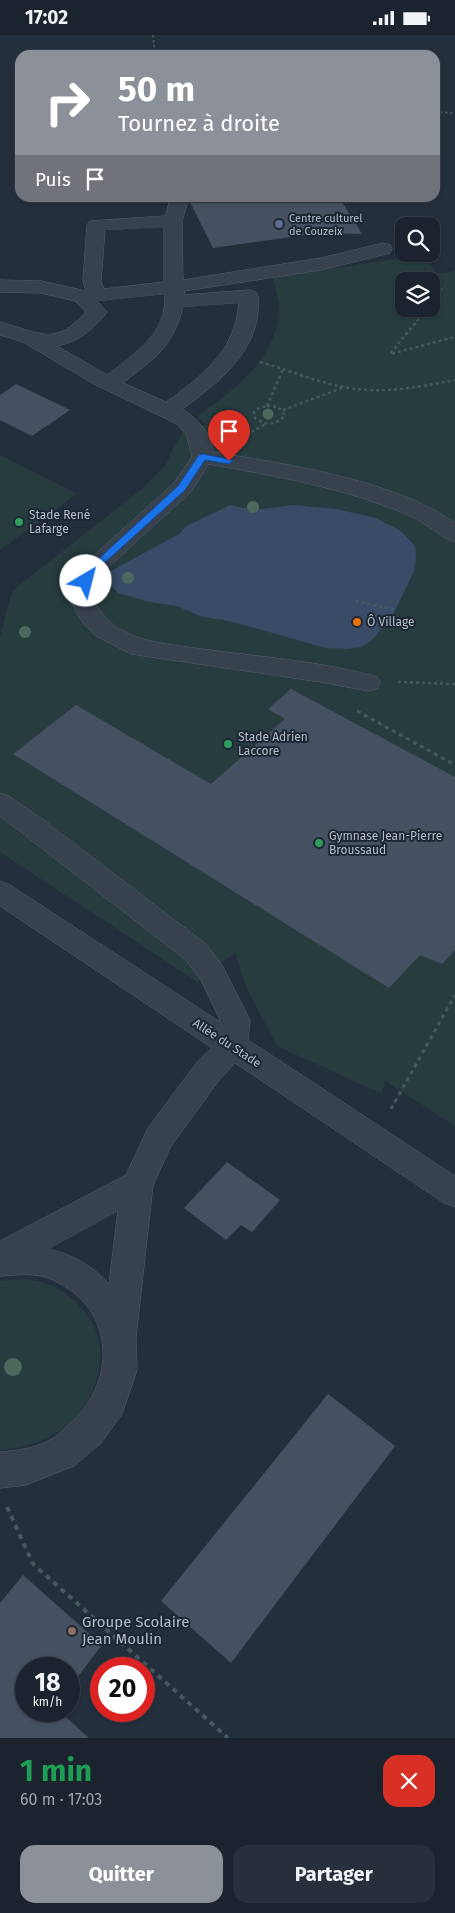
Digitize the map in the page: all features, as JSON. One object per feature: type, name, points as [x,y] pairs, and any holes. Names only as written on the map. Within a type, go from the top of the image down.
[{"type":"street","points":[[109,384],[157,345],[168,328],[174,294],[173,221],[178,202]]},
{"type":"street","points":[[31,339],[58,341],[84,328],[97,312],[89,296],[92,281],[96,225],[173,221]]},
{"type":"street","points":[[174,294],[321,264],[383,249]]},
{"type":"street","points":[[0,287],[41,287],[89,296],[174,294],[249,296],[249,309],[245,330],[232,353],[220,369],[166,411]]},
{"type":"street","points":[[0,328],[31,339],[109,384],[166,411],[190,425],[202,446],[202,457],[182,488],[98,564],[86,581],[81,599],[92,619],[112,637],[140,648],[322,674],[368,683]]},
{"type":"street","points":[[202,457],[275,469],[344,485],[413,509],[446,527],[455,535]]},
{"type":"street","points":[[0,803],[33,826],[196,952],[212,973],[235,1021],[232,1047],[209,1069],[159,1137],[137,1185],[119,1337],[120,1370],[110,1402],[89,1431],[61,1454],[26,1467],[2,1485]]},
{"type":"street","name":"Allée du Stade","points":[[0,892],[455,1193]]},
{"type":"street","points":[[0,1260],[137,1185]]},
{"type":"street","points":[[0,1260],[27,1259],[58,1266],[87,1283],[108,1307],[119,1337]]},
{"type":"path","points":[[153,35],[154,50]]},
{"type":"path","points":[[440,112],[455,113]]},
{"type":"path","points":[[440,291],[444,286]]},
{"type":"path","points":[[420,317],[390,354],[455,337]]},
{"type":"path","points":[[260,362],[345,387],[389,388],[455,380]]},
{"type":"path","points":[[267,405],[283,369]]},
{"type":"path","points":[[282,410],[340,391],[345,387]]},
{"type":"path","points":[[267,405],[276,406],[282,410],[285,415],[276,423],[259,421],[254,417],[254,412],[267,405]]},
{"type":"path","points":[[356,601],[396,610]]},
{"type":"path","points":[[368,683],[407,681],[455,684]]},
{"type":"path","points":[[354,709],[455,765]]},
{"type":"path","points":[[395,1101],[455,995]]},
{"type":"path","points":[[2,1485],[33,1564],[228,1738]]},
{"type":"green space","name":"Stade Adrien Laccore","points":[[395,259],[395,262],[429,262],[436,272],[395,272],[395,317],[440,317],[440,274],[455,271],[455,1126],[385,1081],[382,1094],[277,1046],[247,989],[235,953],[197,982],[0,852],[0,637],[12,591],[144,487],[166,465],[172,449],[183,432],[206,424],[196,417],[238,385],[250,373],[270,345],[276,329],[279,311],[273,277]]},
{"type":"green space","name":"Stade René Lafarge","points":[[0,455],[77,494],[0,550]]},
{"type":"green space","points":[[25,1279],[55,1287],[81,1307],[93,1324],[98,1336],[100,1363],[93,1390],[87,1403],[70,1423],[54,1434],[37,1442],[0,1450],[0,1281]]},
{"type":"water","points":[[230,505],[253,510],[293,505],[336,509],[376,518],[401,531],[415,546],[416,557],[414,571],[393,615],[372,640],[362,647],[347,649],[326,648],[233,622],[200,616],[177,606],[150,602],[118,593],[109,583],[109,572],[179,534],[185,527]]},
{"type":"building","name":"Centre culturel de Couzeix","points":[[190,202],[342,202],[362,234],[319,233],[213,248]]},
{"type":"building","points":[[16,384],[70,410],[32,436],[0,420],[0,395]]},
{"type":"building","name":"Gymnase Jean-Pierre Broussaud","points":[[291,689],[455,777],[455,950],[442,964],[420,955],[389,988],[13,754],[76,705],[211,784],[285,719],[268,709]]},
{"type":"building","points":[[227,1162],[280,1200],[252,1232],[241,1225],[226,1240],[184,1208]]},
{"type":"building","points":[[328,1394],[395,1446],[231,1663],[161,1601]]},
{"type":"building","points":[[23,1575],[102,1645],[93,1657],[90,1657],[90,1661],[80,1674],[80,1657],[15,1657],[15,1722],[71,1722],[89,1738],[0,1738],[0,1603]]},
{"type":"place","name":"Centre culturel de Couzeix","points":[[279,224]]},
{"type":"place","name":"Stade René Lafarge","points":[[19,522]]},
{"type":"place","name":"Ô Village","points":[[357,622]]},
{"type":"place","name":"Stade Adrien Laccore","points":[[228,744]]},
{"type":"place","name":"Gymnase Jean-Pierre Broussaud","points":[[319,843]]},
{"type":"place","name":"Groupe Scolaire Jean Moulin","points":[[72,1631]]},
{"type":"route","points":[[86,581],[98,564],[182,488],[202,457],[229,461]]}]
